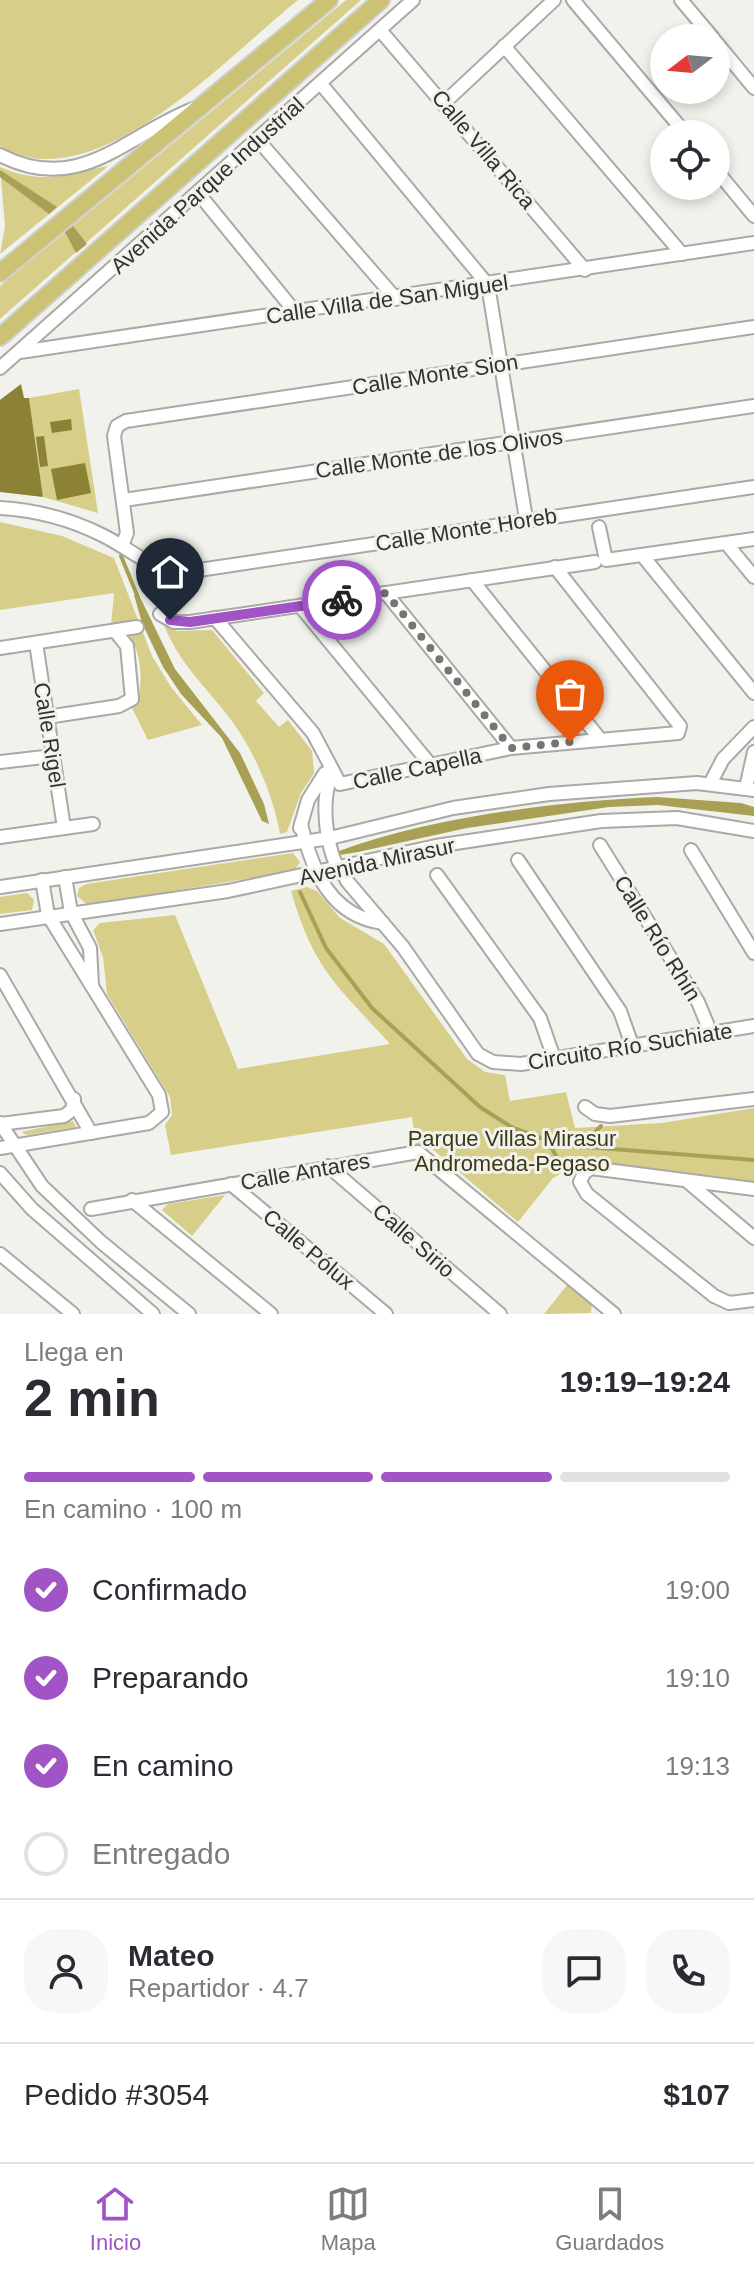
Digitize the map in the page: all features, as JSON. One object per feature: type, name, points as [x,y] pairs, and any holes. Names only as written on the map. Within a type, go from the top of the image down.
[{"type":"main road","points":[[0,273],[329,0]]},
{"type":"main road","points":[[0,337],[381,0]]},
{"type":"street","name":"Avenida Parque Industrial","points":[[0,368],[199,194],[413,0]]},
{"type":"street","points":[[445,102],[554,0]]},
{"type":"street","points":[[573,0],[674,120]]},
{"type":"street","points":[[681,0],[701,24]]},
{"type":"street","name":"Calle Villa Rica","points":[[380,30],[445,102],[585,270]]},
{"type":"street","points":[[504,46],[682,254]]},
{"type":"street","points":[[730,59],[754,88]]},
{"type":"street","points":[[321,84],[488,285],[526,519]]},
{"type":"street","points":[[0,155],[40,170],[87,164],[175,116],[207,103]]},
{"type":"street","points":[[258,140],[396,299]]},
{"type":"street","points":[[730,187],[754,216]]},
{"type":"street","points":[[199,194],[296,313]]},
{"type":"street","name":"Calle Villa de San Miguel","points":[[20,352],[396,299],[754,243]]},
{"type":"street","name":"Calle Monte Sion","points":[[124,500],[114,436],[117,426],[126,421],[754,327]]},
{"type":"street","name":"Calle Monte de los Olivos","points":[[124,500],[754,406]]},
{"type":"street","name":"Calle Monte Horeb","points":[[0,508],[58,518],[122,546],[164,569],[184,573],[754,487]]},
{"type":"street","points":[[122,546],[127,533],[124,500]]},
{"type":"street","points":[[599,527],[606,560],[754,539]]},
{"type":"street","points":[[726,543],[754,577]]},
{"type":"street","points":[[642,555],[754,693]]},
{"type":"street","points":[[160,614],[178,622],[215,618],[595,562]]},
{"type":"street","name":"Calle Capella","points":[[215,618],[313,733],[329,758],[338,783],[511,748],[676,734],[681,730],[555,567]]},
{"type":"street","points":[[472,580],[600,739]]},
{"type":"street","points":[[386,593],[511,748]]},
{"type":"street","points":[[300,606],[429,763]]},
{"type":"street","points":[[0,648],[137,627]]},
{"type":"street","points":[[47,717],[119,706],[132,699],[127,646],[115,631]]},
{"type":"street","name":"Calle Rigel","points":[[36,643],[64,828]]},
{"type":"street","points":[[714,784],[723,759],[754,727]]},
{"type":"street","points":[[0,887],[330,838],[453,808],[549,794],[631,786],[714,784],[750,789],[754,752]]},
{"type":"street","points":[[0,762],[53,756]]},
{"type":"street","name":"Calle Capella","points":[[290,844],[329,758]]},
{"type":"street","name":"Calle Capella","points":[[333,774],[324,793],[337,869]]},
{"type":"street","points":[[326,815],[335,829],[345,834]]},
{"type":"street","name":"Avenida Mirasur","points":[[0,924],[228,891],[436,846],[627,818],[677,818],[754,831]]},
{"type":"street","points":[[0,837],[93,824]]},
{"type":"street","points":[[301,824],[316,874],[345,909],[383,923]]},
{"type":"street","name":"Calle Río Rhín","points":[[600,845],[698,1002],[711,1033]]},
{"type":"street","points":[[691,850],[754,953]]},
{"type":"street","points":[[518,860],[620,1011],[632,1045]]},
{"type":"street","points":[[347,881],[345,876],[351,866]]},
{"type":"street","name":"Circuito Río Suchiate","points":[[337,869],[383,923],[478,1054],[509,1065],[754,1026]]},
{"type":"street","points":[[437,875],[540,1018],[554,1058]]},
{"type":"street","points":[[65,877],[71,912],[90,948],[92,985]]},
{"type":"street","points":[[7,1147],[149,1123],[159,1118],[162,1110],[159,1095],[48,915],[42,880]]},
{"type":"street","points":[[0,975],[91,1133]]},
{"type":"street","points":[[74,1099],[72,1110],[66,1115],[0,1123],[7,1147],[42,1186],[101,1242],[189,1314]]},
{"type":"street","points":[[585,1107],[601,1116],[625,1115],[754,1099]]},
{"type":"street","name":"Calle Antares","points":[[91,1209],[413,1152],[425,1155],[613,1314]]},
{"type":"street","name":"Calle Sirio","points":[[328,1166],[500,1314]]},
{"type":"street","points":[[754,1189],[591,1168],[584,1173],[580,1182],[587,1194],[714,1296],[729,1303],[754,1300]]},
{"type":"street","points":[[0,1173],[20,1198],[153,1314]]},
{"type":"street","points":[[688,1182],[754,1238]]},
{"type":"street","name":"Calle Pólux","points":[[231,1184],[386,1314]]},
{"type":"street","points":[[132,1200],[271,1314]]},
{"type":"street","points":[[88,1259],[101,1242]]},
{"type":"street","points":[[0,1254],[73,1314]]},
{"type":"green space","points":[[0,0],[298,0],[199,85],[118,140],[77,155],[37,159],[0,146]]},
{"type":"green space","points":[[346,0],[361,0],[0,319],[0,286]]},
{"type":"green space","points":[[107,166],[0,254],[5,226],[0,167],[29,176],[54,177]]},
{"type":"green space","points":[[79,389],[98,513],[43,497],[29,398]]},
{"type":"green space","points":[[0,522],[62,536],[114,558],[152,656],[171,687],[202,725],[148,740],[132,708],[140,685],[140,665],[135,647],[128,634],[111,626],[114,593],[0,610]]},
{"type":"green space","points":[[134,557],[178,585],[170,586],[175,617],[157,605]]},
{"type":"green space","points":[[163,622],[176,631],[212,630],[264,693],[256,701],[279,727],[288,720],[312,751],[314,773],[301,793],[287,832],[280,834],[269,792],[242,736],[185,664]]},
{"type":"green space","points":[[293,853],[300,862],[294,871],[88,905],[77,896],[79,888],[86,884]]},
{"type":"green space","name":"Parque Villas Mirasur Andromeda-Pegaso","points":[[307,887],[317,891],[340,918],[384,944],[467,1059],[485,1072],[505,1075],[510,1101],[566,1092],[575,1128],[662,1123],[754,1108],[754,1183],[575,1159],[571,1168],[553,1178],[518,1222],[430,1147],[416,1145],[412,1117],[171,1155],[165,1125],[172,1115],[170,1097],[107,994],[103,957],[93,930],[100,923],[175,915],[238,1069],[390,1044],[342,991],[319,959],[291,891]]},
{"type":"green space","points":[[27,893],[34,900],[32,910],[0,914],[0,897]]},
{"type":"green space","points":[[73,1121],[76,1127],[27,1135],[21,1132]]},
{"type":"green space","points":[[225,1195],[192,1236],[162,1210],[168,1204]]},
{"type":"green space","points":[[568,1284],[592,1304],[591,1313],[544,1314]]},
{"type":"shaded area","points":[[0,170],[57,207],[49,214],[0,177]]},
{"type":"shaded area","points":[[73,226],[87,244],[76,253],[65,232]]},
{"type":"shaded area","points":[[138,593],[175,669],[240,753],[264,804],[269,824],[262,821],[222,738],[181,694],[163,667],[142,623],[134,595]]},
{"type":"shaded area","points":[[657,797],[741,803],[754,807],[754,816],[658,805],[609,807],[467,828],[340,855],[339,851],[454,820],[579,802]]},
{"type":"building","points":[[21,384],[24,398],[29,398],[43,497],[0,492],[0,400]]},
{"type":"building","points":[[71,419],[72,430],[52,433],[50,422]]},
{"type":"building","points":[[44,436],[48,466],[40,467],[36,437]]},
{"type":"building","points":[[85,463],[91,493],[57,500],[51,469]]},
{"type":"waterway","points":[[121,556],[137,595]]},
{"type":"waterway","points":[[300,892],[326,948],[372,1008],[480,1107],[513,1128],[561,1145],[754,1160]]},
{"type":"waterway","points":[[581,1147],[601,1126]]},
{"type":"waterway","points":[[549,1143],[565,1173]]},
{"type":"way so far","points":[[342,600],[386,593],[511,748],[570,742]]},
{"type":"route","points":[[170,620],[190,622],[342,600]]}]
